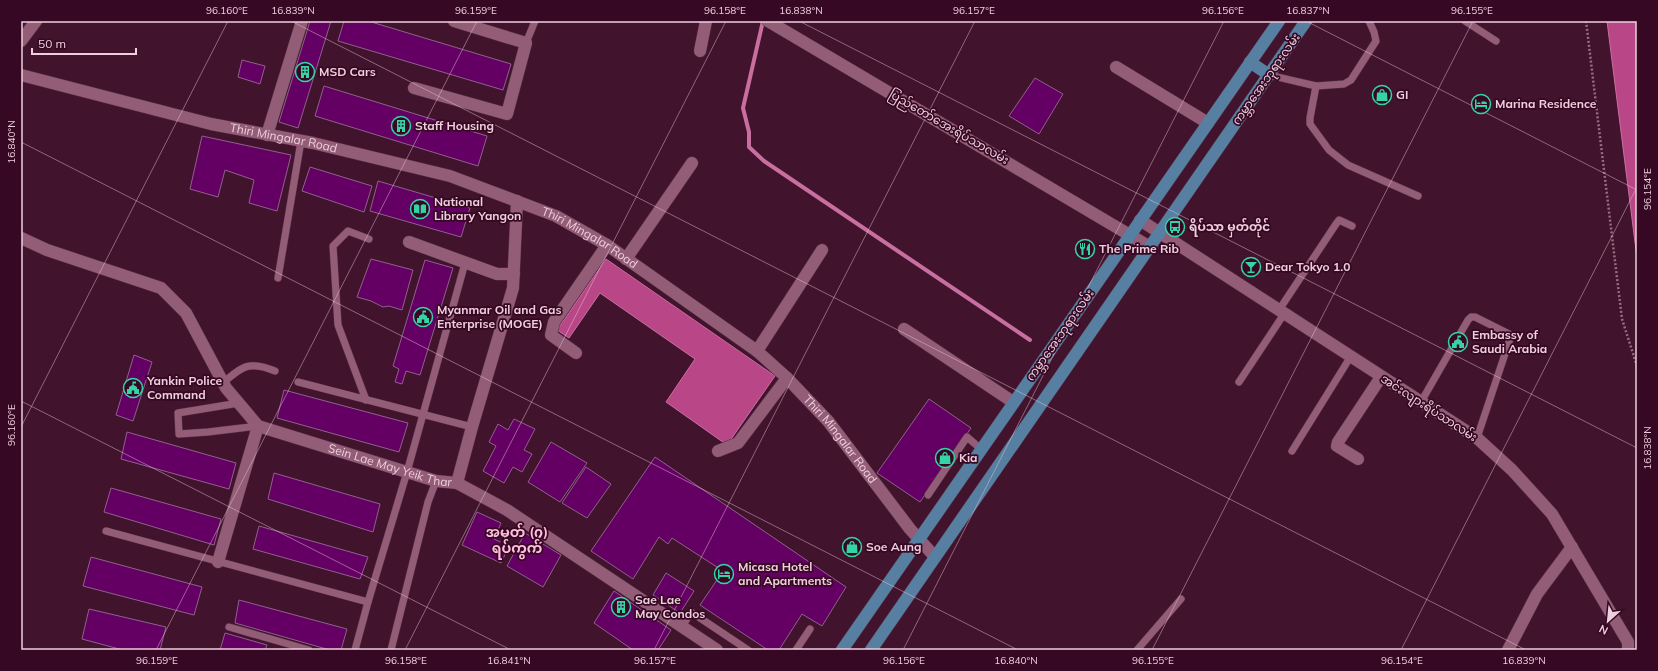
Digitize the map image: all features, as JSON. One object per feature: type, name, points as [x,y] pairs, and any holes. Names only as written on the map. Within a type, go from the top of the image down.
[{"type":"main road","name":"ကမ္ဘာအေးဘုရားလမ်း","points":[[842,650],[1279,21]]},
{"type":"main road","name":"ကမ္ဘာအေးဘုရားလမ်း","points":[[871,650],[1306,21]]},
{"type":"main road","points":[[1250,62],[1269,75]]},
{"type":"street","points":[[21,41],[36,21]]},
{"type":"street","points":[[267,135],[302,21]]},
{"type":"street","points":[[414,88],[507,114],[526,43],[454,21]]},
{"type":"street","points":[[700,51],[706,21]]},
{"type":"street","name":"ပြည်တော်အေးရိပ်သာလမ်း","points":[[768,21],[1150,247]]},
{"type":"street","points":[[1116,67],[1208,123]]},
{"type":"street","name":"Thiri Mingalar Road","points":[[21,75],[211,124],[301,141],[450,176],[556,216],[607,246],[757,351],[787,378],[828,421],[918,539],[935,557]]},
{"type":"street","points":[[626,259],[692,162]]},
{"type":"street","points":[[457,483],[513,288],[517,201]]},
{"type":"street","name":"အင်းလျားရိပ်သာလမ်း","points":[[1140,220],[1477,438],[1512,470],[1552,514],[1628,642],[1628,650]]},
{"type":"street","points":[[21,238],[46,250],[161,288],[186,313],[223,383],[258,426],[218,562]]},
{"type":"street","points":[[409,242],[497,274],[514,274]]},
{"type":"street","points":[[576,353],[551,335],[554,322],[607,246]]},
{"type":"street","points":[[757,351],[822,250]]},
{"type":"street","points":[[904,329],[1013,402]]},
{"type":"street","points":[[1358,459],[1341,450],[1337,446],[1338,442],[1381,377]]},
{"type":"street","points":[[718,451],[738,443],[787,378]]},
{"type":"street","name":"Sein Lae May Yeik Thar","points":[[258,426],[436,481],[457,483],[507,510],[717,650]]},
{"type":"street","points":[[1508,650],[1537,594],[1572,547]]},
{"type":"lane","points":[[526,43],[535,21]]},
{"type":"lane","points":[[1269,75],[1316,86],[1344,84],[1351,80],[1376,41],[1374,32],[1368,21]]},
{"type":"lane","points":[[1465,21],[1496,41]]},
{"type":"lane","points":[[1316,86],[1310,124],[1329,150],[1348,165],[1418,196]]},
{"type":"lane","points":[[278,278],[301,141]]},
{"type":"lane","points":[[1239,382],[1336,224],[1339,220],[1352,226]]},
{"type":"lane","points":[[366,400],[338,325],[333,246],[348,231],[369,239]]},
{"type":"lane","points":[[355,650],[368,602],[408,472],[465,263]]},
{"type":"lane","points":[[1421,402],[1471,317],[1475,317],[1505,331],[1509,334],[1510,339],[1477,438]]},
{"type":"lane","points":[[1292,451],[1351,356]]},
{"type":"lane","points":[[223,383],[239,368],[252,365],[276,371]]},
{"type":"lane","points":[[298,382],[472,427]]},
{"type":"lane","points":[[239,403],[178,414],[179,434],[258,426]]},
{"type":"lane","points":[[928,495],[967,437],[981,449]]},
{"type":"lane","points":[[390,650],[428,502],[436,481]]},
{"type":"lane","points":[[106,531],[368,602]]},
{"type":"lane","points":[[1139,649],[1181,599]]},
{"type":"lane","points":[[682,627],[691,612],[748,650]]},
{"type":"lane","points":[[228,627],[309,650]]},
{"type":"lane","points":[[796,650],[810,629]]},
{"type":"path","points":[[1586,21],[1622,319],[1637,366]]},
{"type":"shaded area","points":[[1607,21],[1637,21],[1637,258]]},
{"type":"shaded area","points":[[606,259],[775,376],[727,445],[666,402],[695,359],[600,293],[569,338],[557,330]]},
{"type":"building","name":"MSD Cars","points":[[310,21],[331,21],[298,128],[279,122]]},
{"type":"building","name":"Staff Housing","points":[[344,21],[368,21],[511,64],[503,90],[338,41]]},
{"type":"building","points":[[242,60],[265,66],[260,84],[238,77]]},
{"type":"building","points":[[1035,78],[1063,94],[1039,134],[1009,116]]},
{"type":"building","name":"Staff Housing","points":[[324,86],[487,136],[478,166],[315,116]]},
{"type":"building","points":[[202,136],[291,155],[277,211],[249,203],[254,180],[225,170],[218,197],[190,189]]},
{"type":"building","points":[[310,167],[372,186],[364,212],[302,191]]},
{"type":"building","name":"National Library Yangon","points":[[378,181],[470,208],[461,237],[370,211]]},
{"type":"building","points":[[371,259],[413,270],[402,310],[389,306],[383,307],[371,301],[357,297]]},
{"type":"building","name":"Myanmar Oil and Gas Enterprise (MOGE)","points":[[425,260],[453,268],[420,375],[406,371],[402,384],[395,382],[399,369],[393,366]]},
{"type":"building","name":"Yankin Police Command","points":[[134,355],[152,362],[133,421],[116,415]]},
{"type":"building","points":[[284,390],[408,423],[399,452],[277,418]]},
{"type":"building","points":[[929,399],[971,428],[920,502],[877,473]]},
{"type":"building","points":[[514,419],[535,429],[524,450],[532,454],[522,472],[513,467],[504,483],[483,471],[496,446],[489,442],[498,424],[508,430]]},
{"type":"building","points":[[127,432],[236,463],[229,489],[121,459]]},
{"type":"building","points":[[551,442],[587,463],[560,502],[528,482]]},
{"type":"building","points":[[655,457],[846,587],[822,626],[802,614],[779,650],[768,650],[700,605],[723,571],[672,538],[668,544],[659,537],[633,579],[591,551]]},
{"type":"building","points":[[586,467],[611,484],[587,518],[562,503]]},
{"type":"building","points":[[274,473],[380,504],[373,532],[268,499]]},
{"type":"building","points":[[111,488],[221,519],[214,545],[104,512]]},
{"type":"building","points":[[477,512],[501,523],[494,539],[509,546],[501,563],[462,545]]},
{"type":"building","points":[[259,526],[368,557],[360,579],[253,549]]},
{"type":"building","points":[[525,533],[561,555],[543,587],[507,566]]},
{"type":"building","points":[[91,557],[202,587],[194,615],[83,586]]},
{"type":"building","points":[[666,573],[694,591],[680,613],[653,595]]},
{"type":"building","name":"Sae Lae May Condos","points":[[614,591],[671,630],[658,650],[633,650],[594,623]]},
{"type":"building","points":[[239,600],[347,629],[341,650],[330,650],[235,623]]},
{"type":"building","points":[[89,609],[166,627],[160,650],[123,650],[82,639]]},
{"type":"building","points":[[225,633],[267,645],[265,650],[220,650]]},
{"type":"waterway","points":[[763,21],[743,108],[749,132],[749,147],[764,161],[1030,340]]},
{"type":"place","name":"MSD Cars","points":[[305,72]]},
{"type":"place","name":"GI","points":[[1382,95]]},
{"type":"place","name":"Marina Residence","points":[[1481,104]]},
{"type":"place","name":"Staff Housing","points":[[401,126]]},
{"type":"place","name":"National Library Yangon","points":[[420,209]]},
{"type":"place","name":"ရိပ်သာ မှတ်တိုင်","points":[[1175,227]]},
{"type":"place","name":"The Prime Rib","points":[[1085,249]]},
{"type":"place","name":"Dear Tokyo 1.0","points":[[1251,267]]},
{"type":"place","name":"Myanmar Oil and Gas Enterprise (MOGE)","points":[[423,317]]},
{"type":"place","name":"Embassy of Saudi Arabia","points":[[1458,342]]},
{"type":"place","name":"Yankin Police Command","points":[[133,388]]},
{"type":"place","name":"Kia","points":[[945,458]]},
{"type":"place","name":"Soe Aung","points":[[852,547]]},
{"type":"place","name":"Micasa Hotel and Apartments","points":[[724,574]]},
{"type":"place","name":"Sae Lae May Condos","points":[[621,607]]},
{"type":"district","name":"အမှတ် (၇) ရပ်ကွက်","points":[[517,540]]}]
